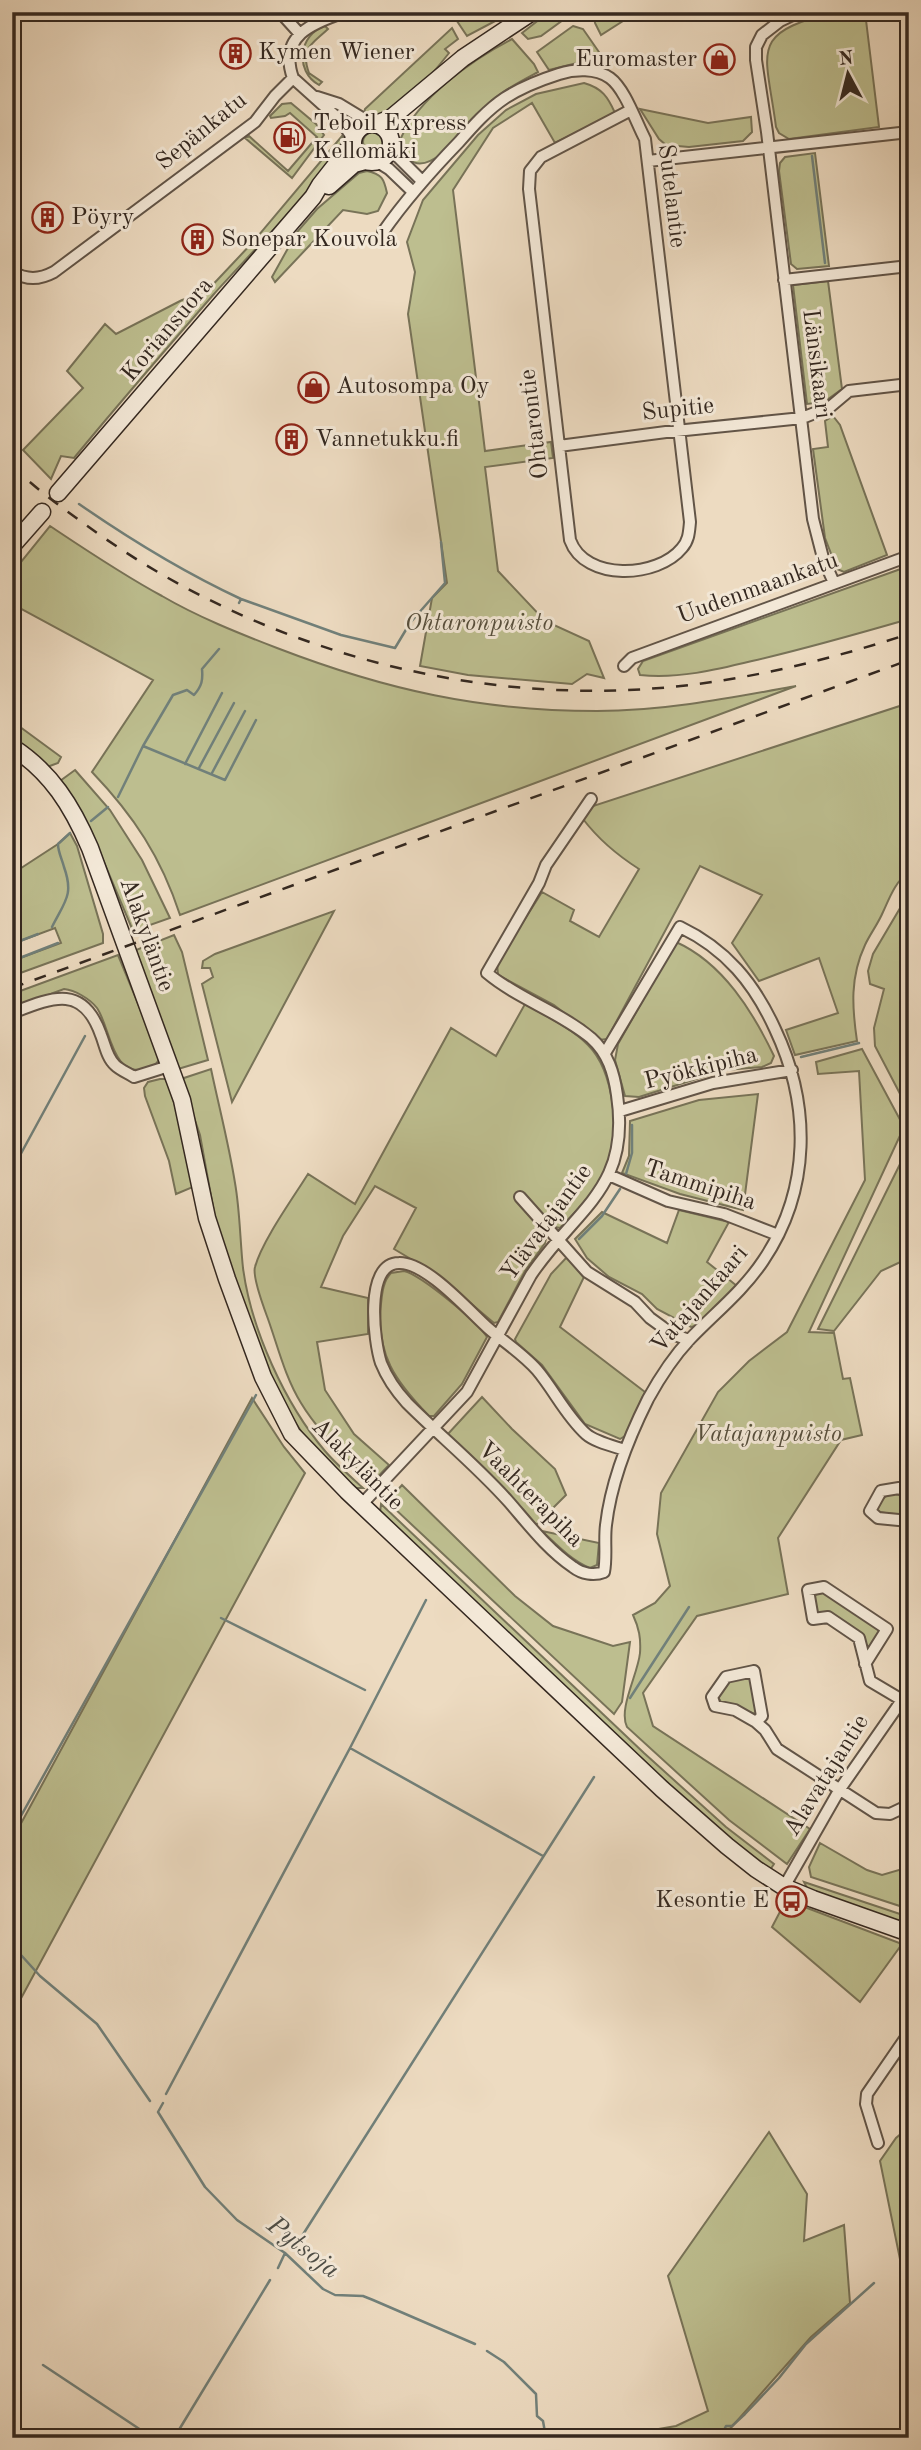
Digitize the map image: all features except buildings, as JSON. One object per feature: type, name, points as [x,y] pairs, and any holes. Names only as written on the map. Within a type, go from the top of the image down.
[{"type":"street","points":[[280,12],[299,33]]},
{"type":"street","points":[[345,12],[321,20],[299,33],[292,44],[293,78],[342,122],[353,141],[356,154],[389,169],[412,191]]},
{"type":"street","points":[[512,27],[527,12]]},
{"type":"street","points":[[353,141],[360,128],[391,118],[463,58],[533,12]]},
{"type":"street","name":"Länsikaari","points":[[799,12],[768,28],[756,47],[756,60],[803,418],[813,519],[823,558],[834,583]]},
{"type":"street","name":"Sutelantie","points":[[422,181],[486,113],[525,86],[567,72],[600,73],[609,77],[631,110],[645,139],[678,430]]},
{"type":"street","name":"Sepänkatu","points":[[12,272],[35,279],[54,272],[255,122],[293,78]]},
{"type":"street","points":[[370,161],[384,157],[408,115],[440,78]]},
{"type":"street","points":[[317,97],[339,104],[386,129],[391,146],[422,181],[383,232]]},
{"type":"street","name":"Ohtarontie","points":[[631,110],[541,158],[530,171],[529,179],[570,540],[584,561],[604,570],[647,567],[672,557],[682,548],[689,536],[690,522],[678,430]]},
{"type":"street","points":[[648,161],[909,132]]},
{"type":"street","name":"Koriansuora","points":[[58,493],[313,197],[353,141]]},
{"type":"street","name":"Koriansuora","points":[[313,197],[354,164],[370,161]]},
{"type":"street","points":[[783,280],[909,266]]},
{"type":"street","name":"Supitie","points":[[559,446],[678,430],[803,418],[831,407],[849,391],[909,384]]},
{"type":"street","points":[[12,546],[42,512]]},
{"type":"street","name":"Uudenmaankatu","points":[[624,666],[632,658],[909,556]]},
{"type":"street","name":"Alakyläntie","points":[[12,747],[50,778],[78,821],[188,1121],[213,1237],[263,1377],[292,1434],[318,1463],[698,1821],[756,1869],[784,1886],[820,1902],[909,1933]]},
{"type":"street","name":"Ylävatajantie","points":[[362,1504],[467,1392],[531,1275],[601,1189],[610,1175],[619,1148],[620,1111],[616,1087],[605,1053],[589,1036],[499,983],[487,973],[539,883],[546,865],[590,799]]},
{"type":"street","name":"Vatajankaari","points":[[604,1572],[608,1509],[625,1450],[653,1389],[689,1340],[749,1280],[762,1263],[778,1235],[794,1193],[801,1147],[800,1105],[792,1070],[772,1021],[758,994],[704,938],[680,927],[605,1053]]},
{"type":"street","points":[[12,1013],[59,997],[73,999],[91,1013],[116,1066],[134,1077],[169,1066]]},
{"type":"street","name":"Pyökkipiha","points":[[620,1111],[713,1083],[792,1070]]},
{"type":"street","name":"Tammipiha","points":[[610,1175],[668,1201],[724,1214],[778,1235]]},
{"type":"street","points":[[520,1197],[587,1272],[635,1302],[650,1318],[672,1334],[689,1340]]},
{"type":"street","name":"Vaahterapiha","points":[[604,1572],[589,1574],[574,1568],[540,1539],[509,1502],[399,1395],[379,1354],[373,1321],[381,1273],[393,1264],[415,1267],[450,1293],[535,1368],[585,1433],[625,1450]]},
{"type":"street","points":[[909,1355],[909,1371]]},
{"type":"street","points":[[909,1494],[899,1488],[881,1491],[870,1511],[878,1518],[909,1521]]},
{"type":"street","points":[[865,1664],[887,1629],[824,1587],[808,1590],[813,1619],[828,1617],[859,1638],[865,1664],[870,1681],[902,1700]]},
{"type":"street","points":[[756,1722],[762,1716],[754,1671],[726,1676],[712,1697],[715,1706],[736,1710],[756,1722],[765,1730],[777,1749],[876,1813],[890,1814],[909,1805]]},
{"type":"street","name":"Alavatajantie","points":[[784,1886],[840,1789],[909,1690]]},
{"type":"street","points":[[878,2143],[866,2104],[867,2094],[909,2033]]},
{"type":"green space","points":[[464,12],[495,12],[499,19],[467,36],[457,21],[459,15]]},
{"type":"green space","points":[[549,12],[574,12],[541,36],[528,39],[522,33]]},
{"type":"green space","points":[[594,12],[637,12],[601,35],[595,23]]},
{"type":"green space","points":[[836,12],[865,12],[879,127],[789,139],[779,133],[776,127],[767,62],[769,48],[775,37],[788,28]]},
{"type":"green space","points":[[325,26],[328,29],[312,43],[306,58],[309,73],[322,82],[319,85],[306,71],[303,53],[310,37]]},
{"type":"green space","points":[[573,26],[583,29],[608,65],[585,61],[549,70],[537,52]]},
{"type":"green space","points":[[452,28],[458,39],[445,49],[449,53],[418,89],[390,111],[377,116],[364,114],[365,109]]},
{"type":"green space","points":[[512,39],[538,72],[491,101],[441,154],[429,161],[418,163],[409,159],[400,140],[420,109],[448,81]]},
{"type":"green space","name":"Ohtaronpuisto","points":[[584,83],[604,94],[615,113],[555,143],[532,103],[493,128],[453,190],[485,451],[551,442],[553,458],[485,467],[498,571],[545,621],[589,641],[604,678],[587,674],[572,684],[468,675],[420,666],[432,598],[447,583],[408,314],[415,272],[407,242],[423,200],[478,135],[506,110],[536,94]]},
{"type":"green space","points":[[291,103],[316,124],[324,135],[292,178],[245,138],[249,136],[288,171],[317,137],[290,113],[271,118],[282,104]]},
{"type":"green space","points":[[640,109],[708,123],[751,117],[752,132],[743,141],[689,147],[666,145],[659,139]]},
{"type":"green space","points":[[369,132],[377,132],[383,142],[377,152],[369,152],[363,146],[363,138]]},
{"type":"green space","points":[[342,136],[337,151],[307,192],[214,294],[74,458],[61,456],[51,479],[23,450],[83,388],[67,371],[105,324],[116,334],[182,300],[204,294],[253,242]]},
{"type":"green space","points":[[815,153],[829,266],[797,269],[791,264],[780,163],[785,157]]},
{"type":"green space","points":[[367,171],[379,176],[386,188],[387,193],[378,211],[367,214],[343,210],[275,282],[272,277],[297,232],[317,209],[359,173]]},
{"type":"green space","points":[[828,281],[842,389],[824,402],[807,404],[793,285]]},
{"type":"green space","points":[[833,416],[840,425],[887,555],[844,572],[837,569],[825,538],[813,449],[828,447],[825,421]]},
{"type":"green space","points":[[50,526],[133,580],[218,624],[317,663],[434,695],[513,707],[597,711],[697,703],[796,686],[180,915],[164,874],[145,838],[92,772],[153,680],[12,604],[12,573]]},
{"type":"green space","points":[[909,566],[909,619],[724,668],[682,675],[640,675],[638,669],[643,661]]},
{"type":"green space","points":[[909,703],[909,872],[893,890],[860,957],[854,992],[857,1041],[795,1055],[786,1030],[838,1013],[819,958],[759,981],[732,943],[762,895],[700,866],[607,1039],[599,1040],[554,1005],[498,975],[497,963],[542,892],[574,910],[570,921],[599,937],[639,869],[609,847],[583,819],[590,807]]},
{"type":"green space","points":[[12,721],[61,757],[58,763],[47,767],[12,740]]},
{"type":"green space","points":[[75,770],[110,810],[142,860],[170,918],[133,931],[90,829],[60,781]]},
{"type":"green space","points":[[70,833],[77,846],[103,934],[103,943],[12,976],[12,961],[61,943],[55,928],[12,944],[12,874]]},
{"type":"green space","points":[[909,893],[909,1111],[875,1046],[874,1028],[884,989],[870,984],[868,971],[873,954]]},
{"type":"green space","points":[[334,911],[232,1102],[202,984],[213,977],[210,968],[202,968],[203,961],[215,954]]},
{"type":"green space","points":[[174,935],[182,952],[208,1060],[178,1069],[136,950]]},
{"type":"green space","points":[[676,942],[708,962],[735,990],[774,1056],[771,1063],[762,1067],[725,1070],[639,1097],[625,1096],[615,1060],[618,1044]]},
{"type":"green space","points":[[118,955],[160,1057],[156,1064],[149,1068],[136,1070],[127,1067],[120,1060],[97,1008],[77,993],[64,989],[12,1008],[12,994]]},
{"type":"green space","points":[[525,1004],[574,1033],[597,1056],[609,1087],[614,1121],[614,1139],[607,1168],[592,1192],[560,1228],[555,1227],[524,1196],[547,1234],[545,1243],[525,1271],[498,1322],[494,1323],[436,1274],[394,1249],[416,1208],[375,1186],[343,1236],[321,1287],[368,1298],[368,1334],[317,1342],[325,1390],[354,1434],[389,1465],[371,1484],[316,1425],[295,1393],[261,1300],[255,1267],[271,1232],[308,1174],[355,1204],[451,1028],[496,1056]]},
{"type":"green space","name":"Vatajanpuisto","points":[[862,1049],[904,1127],[809,1332],[834,1333],[843,1379],[850,1378],[862,1435],[841,1440],[778,1538],[788,1594],[697,1616],[643,1693],[653,1726],[810,1829],[787,1864],[729,1820],[627,1727],[625,1711],[640,1653],[639,1633],[633,1615],[655,1603],[670,1586],[657,1534],[661,1493],[718,1392],[749,1361],[787,1332],[865,1180],[859,1071],[818,1074],[816,1062]]},
{"type":"green space","points":[[211,1069],[235,1183],[247,1291],[262,1340],[284,1389],[310,1432],[329,1456],[363,1488],[352,1488],[307,1440],[287,1410],[271,1378],[224,1249],[215,1218],[200,1135],[181,1079]]},
{"type":"green space","points":[[166,1079],[169,1085],[186,1144],[193,1187],[176,1194],[169,1161],[145,1096],[144,1088],[148,1082]]},
{"type":"green space","points":[[758,1094],[743,1210],[680,1194],[622,1173],[629,1156],[630,1121],[699,1100]]},
{"type":"green space","points":[[909,1146],[909,1258],[881,1271],[834,1331],[818,1329]]},
{"type":"green space","points":[[679,1210],[729,1222],[707,1262],[737,1286],[691,1327],[657,1309],[642,1294],[609,1277],[587,1258],[575,1239],[602,1212],[667,1243]]},
{"type":"green space","points":[[567,1257],[584,1277],[560,1327],[645,1392],[625,1436],[620,1439],[585,1424],[542,1365],[515,1339],[551,1274]]},
{"type":"green space","points":[[404,1271],[449,1300],[487,1337],[462,1384],[434,1416],[429,1416],[406,1391],[385,1353],[380,1322],[382,1292],[391,1273]]},
{"type":"green space","points":[[482,1397],[555,1469],[566,1495],[536,1525],[447,1435]]},
{"type":"green space","points":[[252,1398],[284,1447],[305,1473],[12,2015],[12,1840]]},
{"type":"green space","points":[[402,1485],[515,1596],[553,1626],[613,1646],[630,1642],[622,1702],[614,1714],[394,1508],[391,1501]]},
{"type":"green space","points":[[899,1493],[909,1499],[909,1516],[878,1512],[877,1509],[885,1497]]},
{"type":"green space","points":[[381,1504],[644,1753],[726,1827],[774,1864],[770,1870],[691,1805],[380,1513]]},
{"type":"green space","points":[[542,1531],[599,1543],[597,1565],[590,1568],[577,1561]]},
{"type":"green space","points":[[821,1592],[882,1630],[870,1647],[853,1627],[831,1616],[816,1613],[813,1596]]},
{"type":"green space","points":[[747,1677],[751,1680],[755,1714],[721,1702],[718,1697],[727,1682]]},
{"type":"green space","points":[[820,1843],[867,1870],[882,1875],[909,1867],[909,1909],[811,1877],[809,1867]]},
{"type":"green space","points":[[804,1882],[909,1917],[909,1924],[829,1899],[807,1888]]},
{"type":"green space","points":[[788,1903],[902,1944],[860,2002],[772,1927],[783,1906]]},
{"type":"green space","points":[[909,2127],[909,2265],[902,2269],[880,2161],[896,2138]]},
{"type":"green space","points":[[769,2132],[807,2194],[804,2241],[844,2225],[850,2303],[811,2337],[722,2438],[606,2438],[676,2426],[708,2411],[668,2276]]},
{"type":"waterway","points":[[812,156],[825,263]]},
{"type":"waterway","points":[[79,504],[158,555],[241,599],[239,603]]},
{"type":"waterway","points":[[241,599],[341,635],[395,648],[410,623],[445,583],[441,542]]},
{"type":"waterway","points":[[118,797],[143,746],[173,695],[187,690],[194,695],[201,683],[202,669],[219,649]]},
{"type":"waterway","points":[[185,764],[222,693]]},
{"type":"waterway","points":[[199,768],[234,703]]},
{"type":"waterway","points":[[212,773],[245,711]]},
{"type":"waterway","points":[[143,746],[225,780],[256,720]]},
{"type":"waterway","points":[[91,821],[108,807]]},
{"type":"waterway","points":[[52,927],[68,891],[58,844],[70,833]]},
{"type":"waterway","points":[[12,944],[38,934]]},
{"type":"waterway","points":[[12,961],[58,943]]},
{"type":"waterway","points":[[12,1170],[85,1036]]},
{"type":"waterway","points":[[801,1057],[859,1043]]},
{"type":"waterway","points":[[626,1174],[632,1153],[632,1125]]},
{"type":"waterway","points":[[579,1239],[602,1216],[620,1189]]},
{"type":"waterway","points":[[12,1832],[256,1395]]},
{"type":"waterway","points":[[166,2094],[426,1600]]},
{"type":"waterway","points":[[630,1698],[689,1607]]},
{"type":"waterway","points":[[221,1618],[365,1690]]},
{"type":"waterway","points":[[350,1748],[543,1856]]},
{"type":"waterway","points":[[295,2247],[594,1777]]},
{"type":"waterway","name":"Pytsoja","points":[[12,1945],[40,1976],[97,2024],[150,2101]]},
{"type":"waterway","name":"Pytsoja","points":[[163,2103],[158,2112],[205,2187],[237,2220],[285,2253],[323,2289],[335,2295],[363,2296],[475,2344]]},
{"type":"waterway","points":[[278,2268],[285,2253]]},
{"type":"waterway","points":[[174,2438],[270,2280]]},
{"type":"waterway","points":[[705,2438],[723,2432],[726,2426],[732,2426],[779,2378],[806,2344],[874,2283]]},
{"type":"waterway","points":[[487,2351],[504,2362],[536,2394],[537,2416],[543,2421],[546,2438]]},
{"type":"waterway","points":[[43,2365],[153,2438]]},
{"type":"railway","points":[[12,466],[82,522],[147,566],[216,603],[287,634],[362,658],[438,676],[516,687],[593,691],[671,687],[792,667],[909,634]]},
{"type":"railway","points":[[12,988],[909,660]]},
{"type":"place","name":"Kymen Wiener","points":[[235,53]]},
{"type":"place","name":"Euromaster","points":[[720,60]]},
{"type":"place","name":"Teboil Express Kellomäki","points":[[290,138]]},
{"type":"place","name":"Pöyry","points":[[48,218]]},
{"type":"place","name":"Sonepar Kouvola","points":[[198,240]]},
{"type":"place","name":"Autosompa Oy","points":[[313,387]]},
{"type":"place","name":"Vannetukku.fi","points":[[292,440]]},
{"type":"place","name":"Kesontie E","points":[[792,1901]]}]
